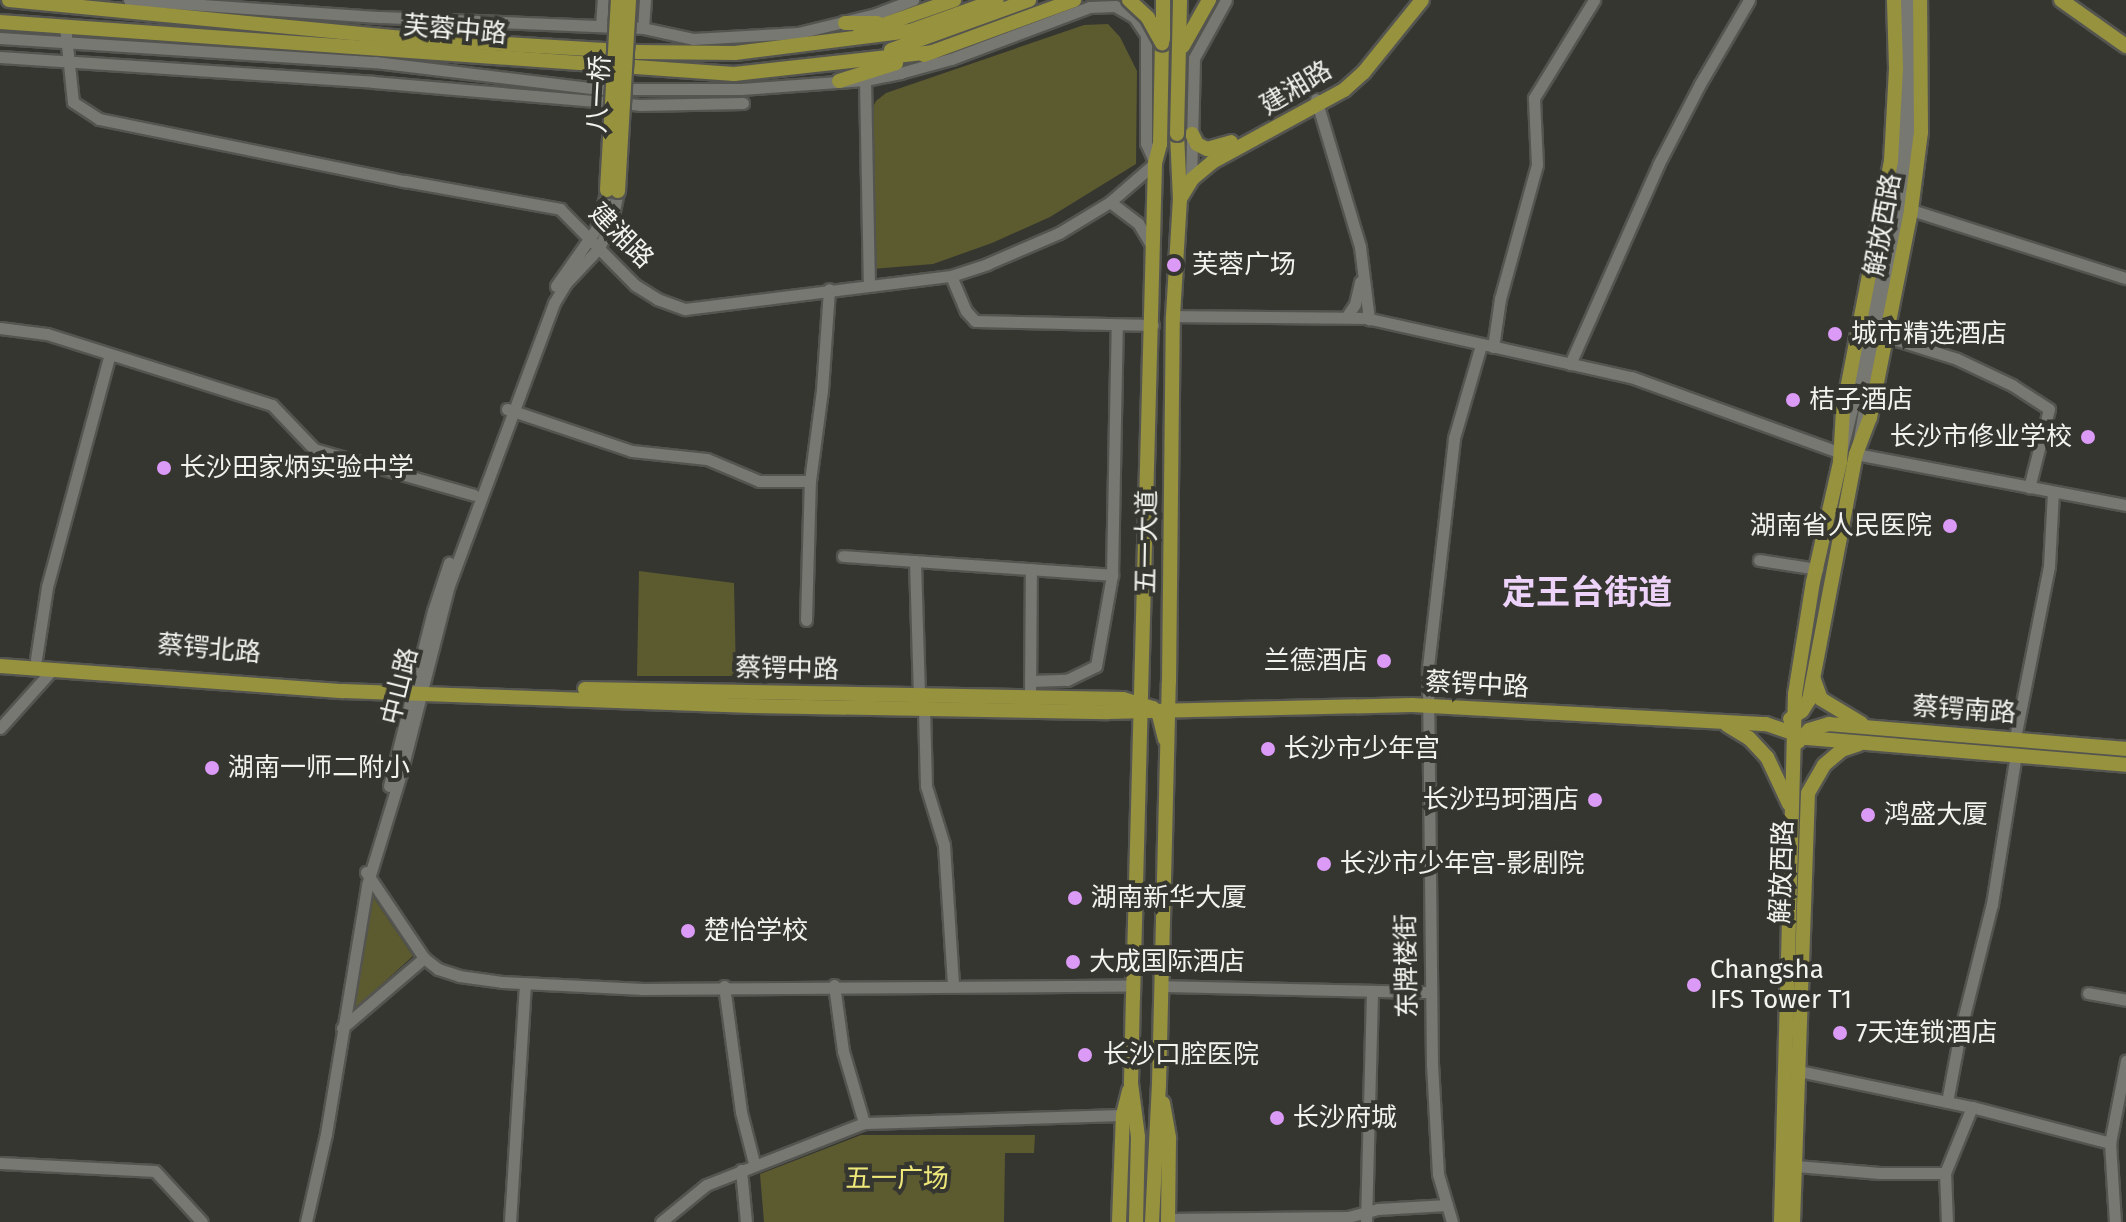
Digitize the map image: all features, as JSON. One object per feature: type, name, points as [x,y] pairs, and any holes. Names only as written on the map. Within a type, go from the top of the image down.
[{"type":"main road","name":"芙蓉中路","points":[[9,0],[403,38],[637,52],[759,52],[922,28],[997,0]]},
{"type":"main road","name":"八一桥","points":[[612,190],[618,0]]},
{"type":"main road","name":"八一桥","points":[[612,190],[629,0]]},
{"type":"main road","points":[[848,39],[916,6],[954,0]]},
{"type":"main road","points":[[857,61],[1029,0]]},
{"type":"main road","points":[[839,81],[932,52],[1074,0]]},
{"type":"main road","name":"五一大道","points":[[1152,1222],[1159,1084],[1165,739],[1151,709],[1143,670],[1155,163],[1160,144],[1163,0]]},
{"type":"main road","name":"五一大道","points":[[1136,1222],[1138,1137],[1131,1083],[1140,738],[1151,709],[1185,134],[1178,62],[1180,0]]},
{"type":"main road","points":[[1178,62],[1189,31],[1209,0]]},
{"type":"main road","name":"建湘路","points":[[1185,134],[1202,147],[1218,148],[1315,104],[1357,66],[1410,0]]},
{"type":"main road","name":"建湘路","points":[[1180,199],[1191,182],[1222,156],[1315,104],[1364,72],[1422,0]]},
{"type":"main road","name":"解放西路","points":[[1794,717],[1807,706],[1814,678],[1849,454],[1843,410],[1891,161],[1896,68],[1894,0]]},
{"type":"main road","name":"解放西路","points":[[1781,1222],[1793,752],[1798,736],[1794,717],[1796,679],[1817,569],[1849,454],[1870,418],[1911,210],[1922,119],[1920,0]]},
{"type":"main road","points":[[2061,0],[2126,46]]},
{"type":"main road","points":[[2078,0],[2126,35]]},
{"type":"main road","points":[[1124,3],[1148,18],[1162,43]]},
{"type":"main road","name":"芙蓉中路","points":[[0,22],[693,72],[771,72],[857,61]]},
{"type":"main road","points":[[845,23],[881,23]]},
{"type":"main road","points":[[857,61],[932,52]]},
{"type":"main road","name":"蔡锷北路","points":[[0,658],[418,690]]},
{"type":"main road","name":"蔡锷北路","points":[[0,666],[418,690]]},
{"type":"main road","points":[[1140,738],[1128,719],[1108,705],[1131,692],[1143,670]]},
{"type":"main road","points":[[1814,678],[1817,693],[1827,705],[1872,727]]},
{"type":"main road","name":"蔡锷中路","points":[[418,690],[1108,705]]},
{"type":"main road","name":"蔡锷中路","points":[[922,702],[1030,698],[1202,711],[1395,704],[1766,724],[1798,736]]},
{"type":"main road","points":[[1165,739],[1172,724],[1202,711]]},
{"type":"main road","points":[[1766,724],[1794,717]]},
{"type":"main road","points":[[1720,722],[1740,731],[1762,750],[1779,777],[1792,813]]},
{"type":"main road","name":"蔡锷南路","points":[[1798,736],[1822,725],[2126,749]]},
{"type":"main road","name":"蔡锷南路","points":[[1798,736],[2126,765]]},
{"type":"main road","name":"解放西路","points":[[1793,1222],[1808,793],[1814,776],[1830,759],[1863,743]]},
{"type":"main road","name":"五一大道","points":[[1119,1222],[1123,1115],[1131,1083]]},
{"type":"main road","name":"五一大道","points":[[1159,1084],[1169,1138],[1168,1220]]},
{"type":"street","points":[[129,0],[381,17],[643,28],[693,39],[774,36],[916,6]]},
{"type":"street","points":[[601,26],[603,0]]},
{"type":"street","points":[[643,28],[645,0]]},
{"type":"street","points":[[1191,182],[1185,134],[1194,58],[1226,0]]},
{"type":"street","name":"东牌楼街","points":[[1452,1222],[1437,1161],[1429,992],[1431,628],[1454,438],[1487,346],[1537,165],[1534,98],[1594,0]]},
{"type":"street","points":[[1570,364],[1658,165],[1749,0]]},
{"type":"street","name":"解放西路","points":[[1866,369],[1900,161],[1904,81],[1903,0]]},
{"type":"street","name":"解放西路","points":[[1849,454],[1909,163],[1913,95],[1911,0]]},
{"type":"street","points":[[0,38],[375,62],[625,91],[755,89],[865,80],[951,59],[1089,7],[1124,3],[1143,29],[1148,46],[1146,143],[1155,163]]},
{"type":"street","name":"建湘路","points":[[65,26],[64,42],[73,102],[99,119],[560,209],[635,285],[657,299],[685,309],[951,276],[1059,233],[1110,202],[1155,163]]},
{"type":"street","points":[[1143,29],[1210,27]]},
{"type":"street","points":[[0,57],[373,82],[640,105],[743,103]]},
{"type":"street","points":[[865,80],[869,284]]},
{"type":"street","points":[[1315,104],[1359,272],[1359,295],[1347,316]]},
{"type":"street","points":[[1315,104],[1360,247],[1369,319]]},
{"type":"street","name":"中山路","points":[[306,1222],[367,873],[418,690],[456,563],[547,301],[595,243],[612,190]]},
{"type":"street","points":[[1110,202],[1138,223],[1154,250]]},
{"type":"street","points":[[1911,210],[2126,278]]},
{"type":"street","points":[[951,276],[966,311],[975,321],[1153,325]]},
{"type":"street","points":[[806,620],[810,481],[822,390],[829,289]]},
{"type":"street","points":[[1173,316],[1347,316],[1369,319],[1631,377],[1849,454],[2126,505]]},
{"type":"street","points":[[1030,681],[1067,680],[1096,666],[1112,575],[1117,325]]},
{"type":"street","points":[[0,328],[47,334],[272,405],[314,449],[474,495]]},
{"type":"street","points":[[1887,337],[1957,359],[2012,385],[2049,409],[2029,488]]},
{"type":"street","points":[[36,659],[47,587],[110,354]]},
{"type":"street","points":[[510,410],[632,451],[707,459],[746,479],[810,481]]},
{"type":"street","name":"中山路","points":[[418,690],[440,585],[510,410]]},
{"type":"street","points":[[2015,738],[2049,566],[2053,492]]},
{"type":"street","points":[[843,556],[1112,575]]},
{"type":"street","points":[[1759,560],[1817,569]]},
{"type":"street","points":[[915,561],[926,786],[944,845],[953,985]]},
{"type":"street","points":[[1030,698],[1031,569]]},
{"type":"street","points":[[0,728],[53,669]]},
{"type":"street","points":[[1947,1102],[1961,1028],[1992,904],[2016,754]]},
{"type":"street","points":[[367,873],[424,958],[438,969],[459,976],[643,989],[834,985],[1134,986]]},
{"type":"street","points":[[339,1030],[424,958]]},
{"type":"street","points":[[510,1222],[525,983]]},
{"type":"street","points":[[834,985],[843,1051],[864,1123]]},
{"type":"street","points":[[724,986],[741,1112],[754,1163]]},
{"type":"street","points":[[1161,986],[1429,992]]},
{"type":"street","points":[[1366,1217],[1372,991]]},
{"type":"street","points":[[2088,993],[2126,1000]]},
{"type":"street","name":"中山路","points":[[300,1222],[339,1030]]},
{"type":"street","points":[[2115,1222],[2110,1143],[2121,1113],[2126,1061]]},
{"type":"street","points":[[1799,1071],[1972,1107],[2110,1143]]},
{"type":"street","points":[[1947,1222],[1945,1173],[1972,1107]]},
{"type":"street","points":[[661,1222],[706,1185],[754,1163],[864,1123],[1123,1115]]},
{"type":"street","points":[[0,1163],[155,1171],[202,1222]]},
{"type":"street","points":[[1796,1166],[1880,1173],[1945,1173]]},
{"type":"street","points":[[741,1170],[746,1222]]},
{"type":"street","points":[[1168,1220],[1366,1217],[1447,1205]]},
{"type":"green space","points":[[1108,24],[1120,37],[1137,71],[1136,164],[1050,217],[992,243],[933,264],[872,269],[871,111],[876,101],[886,93],[1084,25]]},
{"type":"green space","points":[[639,571],[734,583],[736,676],[637,676]]},
{"type":"green space","points":[[369,891],[413,956],[350,1013]]},
{"type":"green space","name":"五一广场","points":[[861,1135],[1035,1135],[1034,1153],[1005,1153],[1004,1222],[764,1222],[760,1174]]},
{"type":"place","name":"芙蓉广场","points":[[1174,265]]},
{"type":"place","name":"城市精选酒店","points":[[1835,334]]},
{"type":"place","name":"桔子酒店","points":[[1793,400]]},
{"type":"place","name":"长沙市修业学校","points":[[2088,437]]},
{"type":"place","name":"长沙田家炳实验中学","points":[[164,468]]},
{"type":"place","name":"湖南省人民医院","points":[[1950,526]]},
{"type":"place","name":"兰德酒店","points":[[1384,661]]},
{"type":"place","name":"长沙市少年宫","points":[[1268,749]]},
{"type":"place","name":"湖南一师二附小","points":[[212,768]]},
{"type":"place","name":"长沙玛珂酒店","points":[[1595,800]]},
{"type":"place","name":"鸿盛大厦","points":[[1868,815]]},
{"type":"place","name":"长沙市少年宫-影剧院","points":[[1324,864]]},
{"type":"place","name":"湖南新华大厦","points":[[1075,898]]},
{"type":"place","name":"楚怡学校","points":[[688,931]]},
{"type":"place","name":"大成国际酒店","points":[[1073,962]]},
{"type":"place","name":"Changsha IFS Tower T1","points":[[1694,985]]},
{"type":"place","name":"7天连锁酒店","points":[[1840,1033]]},
{"type":"place","name":"长沙口腔医院","points":[[1085,1055]]},
{"type":"place","name":"长沙府城","points":[[1277,1118]]},
{"type":"district","name":"定王台街道","points":[[1587,593]]}]
